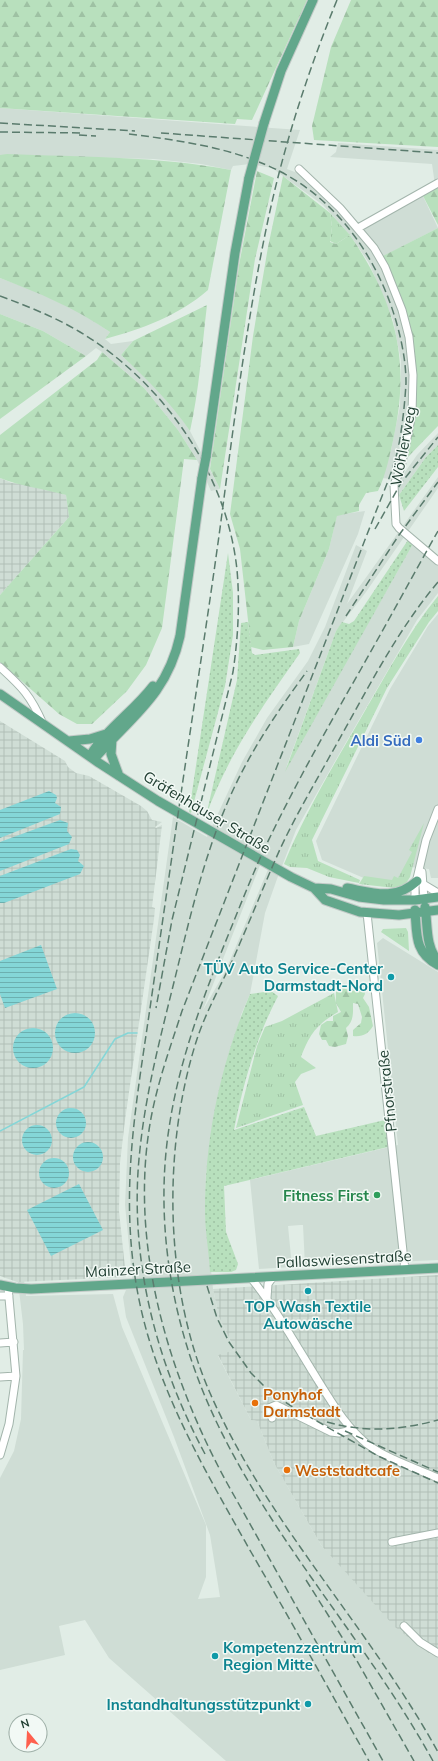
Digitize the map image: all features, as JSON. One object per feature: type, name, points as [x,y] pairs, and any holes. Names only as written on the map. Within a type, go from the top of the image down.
[{"type":"main road","points":[[92,757],[141,701],[157,680],[169,656],[182,621],[235,253],[249,178],[264,123],[282,71],[313,0]]},
{"type":"main road","name":"Gräfenhäuser Straße","points":[[1,696],[119,776],[263,862],[314,888],[325,900],[367,913],[390,915],[416,914],[438,910]]},
{"type":"main road","points":[[69,741],[111,736]]},
{"type":"main road","points":[[111,736],[111,754],[119,776]]},
{"type":"main road","points":[[331,889],[339,887],[369,892],[396,894],[420,882]]},
{"type":"main road","name":"Gräfenhäuser Straße","points":[[314,888],[331,889],[368,899],[419,900],[438,897]]},
{"type":"main road","points":[[367,913],[368,899]]},
{"type":"main road","points":[[419,900],[426,913],[431,951],[438,961]]},
{"type":"main road","points":[[417,934],[416,914],[419,900]]},
{"type":"main road","points":[[390,915],[411,923],[417,934],[423,955],[438,965]]},
{"type":"main road","name":"Pallaswiesenstraße","points":[[250,1278],[438,1268]]},
{"type":"main road","name":"Mainzer Straße","points":[[6,1289],[250,1278]]},
{"type":"street","name":"Wöhlerweg","points":[[299,169],[358,228],[377,253],[385,267],[402,310],[410,343],[413,375],[412,414],[401,467],[394,485],[396,524],[438,561]]},
{"type":"street","points":[[358,228],[438,183]]},
{"type":"street","points":[[0,667],[23,687],[34,702],[43,724]]},
{"type":"street","points":[[419,900],[421,866],[430,829],[438,809]]},
{"type":"street","points":[[420,882],[438,893]]},
{"type":"street","name":"Pfnorstraße","points":[[367,913],[405,1270]]},
{"type":"street","points":[[267,1298],[268,1284],[273,1277]]},
{"type":"street","points":[[250,1278],[267,1298],[333,1405],[352,1430],[378,1451],[438,1478]]},
{"type":"street","points":[[0,1296],[6,1289]]},
{"type":"street","points":[[0,1455],[9,1424],[16,1376],[14,1342],[6,1289]]},
{"type":"street","points":[[0,1343],[14,1342]]},
{"type":"street","points":[[0,1377],[16,1376]]},
{"type":"street","points":[[272,1418],[269,1409],[272,1406],[278,1405],[331,1432],[339,1433],[352,1430]]},
{"type":"street","points":[[392,1542],[438,1533]]},
{"type":"street","points":[[404,1626],[420,1642],[438,1653]]},
{"type":"shaded area","points":[[0,108],[300,130],[287,169],[300,174],[349,221],[379,262],[400,311],[407,337],[411,374],[410,412],[400,458],[393,479],[381,478],[391,450],[400,406],[401,361],[393,320],[369,263],[350,235],[323,205],[272,168],[250,164],[233,166],[231,170],[201,164],[154,159],[0,155]]},
{"type":"shaded area","points":[[338,143],[438,150],[438,184],[435,185],[432,164],[330,157],[336,152]]},
{"type":"shaded area","points":[[421,192],[438,228],[380,258],[358,228]]},
{"type":"shaded area","points":[[0,278],[40,293],[83,314],[110,332],[105,339],[111,344],[133,341],[121,355],[154,385],[174,408],[190,431],[220,489],[211,491],[197,460],[178,430],[144,388],[102,352],[96,348],[86,356],[43,331],[0,314]]},
{"type":"shaded area","points":[[438,433],[438,445],[426,457],[399,495],[398,482],[417,455]]},
{"type":"shaded area","points":[[438,477],[438,488],[366,592],[336,631],[286,768],[413,544],[438,565],[438,593],[417,620],[296,830],[277,879],[265,913],[250,994],[241,1015],[206,1173],[205,1213],[213,1289],[219,1317],[235,1350],[218,1356],[251,1420],[257,1421],[274,1463],[321,1545],[430,1654],[438,1657],[438,1761],[226,1761],[109,1658],[85,1620],[59,1626],[65,1655],[0,1670],[0,1478],[14,1451],[21,1419],[24,1350],[23,1324],[14,1248],[0,1197],[23,1272],[26,1296],[113,1294],[122,1327],[206,1525],[206,1577],[198,1599],[220,1597],[210,1535],[174,1437],[126,1317],[123,1297],[126,1290],[135,1289],[132,1277],[125,1205],[128,1138],[173,817],[207,837],[242,762],[267,718],[308,661],[325,627],[356,545],[367,551],[347,604]],"holes":[[[264,855],[272,860],[226,970],[203,1010]]]},
{"type":"shaded area","points":[[0,478],[12,483],[26,484],[66,495],[69,517],[0,595]]},
{"type":"shaded area","points":[[365,511],[358,534],[309,644],[293,647],[299,621],[329,549],[337,515]]},
{"type":"shaded area","points":[[438,614],[438,878],[431,878],[429,869],[410,867],[399,883],[366,879],[322,860],[316,841],[390,689],[428,626]]},
{"type":"shaded area","points":[[0,721],[65,761],[68,767],[76,773],[89,776],[141,806],[147,811],[152,820],[162,822],[155,827],[156,828],[162,825],[152,907],[155,908],[154,919],[120,1163],[119,1211],[126,1277],[17,1282],[0,1276]]},
{"type":"shaded area","points":[[383,938],[438,972],[438,1260],[305,1266],[303,1225],[300,1225],[288,1226],[292,1267],[259,1269],[250,1180],[398,1145],[377,943]]},
{"type":"shaded area","points":[[438,1275],[438,1657],[430,1654],[395,1627],[321,1545],[274,1463],[257,1421],[251,1420],[218,1355],[235,1350],[219,1317],[213,1289]]},
{"type":"green space","points":[[0,0],[307,0],[252,120],[237,119],[235,124],[0,108]]},
{"type":"green space","points":[[351,0],[438,0],[438,147],[314,140],[312,126],[331,47]]},
{"type":"green space","points":[[7,154],[175,162],[231,170],[208,290],[172,314],[146,326],[105,339],[110,332],[97,323],[43,295],[0,278],[0,155]]},
{"type":"green space","points":[[257,171],[274,178],[255,259],[220,489],[210,469],[239,265]]},
{"type":"green space","points":[[283,176],[330,213],[332,227],[330,242],[336,244],[350,235],[378,283],[388,306],[395,330],[399,355],[399,407],[386,471],[381,485],[378,491],[366,493],[359,505],[359,511],[337,516],[329,549],[299,621],[293,647],[263,650],[251,647],[240,549],[230,514],[253,336],[268,247]]},
{"type":"green space","points":[[438,184],[438,225],[421,192]]},
{"type":"green space","points":[[330,213],[350,235],[336,244],[330,241],[332,227]]},
{"type":"green space","points":[[438,228],[438,426],[406,459],[414,413],[403,308],[383,256]]},
{"type":"green space","points":[[207,305],[198,385],[190,431],[158,391],[121,355],[133,341]]},
{"type":"green space","points":[[0,314],[43,331],[86,356],[0,419]]},
{"type":"green space","points":[[102,352],[144,388],[178,430],[197,460],[184,459],[162,628],[146,665],[127,691],[92,724],[77,724],[59,714],[0,662],[0,595],[69,517],[66,495],[0,478],[0,435],[97,360]]},
{"type":"green space","points":[[438,445],[438,467],[404,511],[399,495],[426,457]]},
{"type":"green space","points":[[408,540],[413,544],[285,772],[336,631],[342,622],[349,624],[354,621]]},
{"type":"green space","points":[[228,553],[233,593],[233,635],[225,686],[191,813],[189,812]]},
{"type":"green space","points":[[438,596],[438,611],[429,622],[387,688],[312,840],[318,861],[360,880],[359,883],[329,877],[307,868],[290,867],[284,864],[320,789],[341,752],[407,639]]},
{"type":"green space","points":[[248,622],[252,653],[255,655],[299,649],[300,653],[247,731],[224,772],[206,816],[237,680],[241,623]]},
{"type":"green space","points":[[424,823],[410,877],[405,885],[395,888],[359,884],[364,876],[392,880],[394,876],[398,878],[412,852],[409,850]]},
{"type":"green space","points":[[406,928],[408,932],[409,951],[381,932],[383,929]]},
{"type":"green space","points":[[358,986],[363,986],[365,994],[363,998],[369,1007],[373,1026],[365,1034],[353,1036],[353,1030],[361,1023],[362,1017],[358,1004],[353,1003],[352,1020],[346,1028],[348,1036],[346,1044],[335,1047],[329,1046],[326,1040],[322,1040],[319,1034],[321,1025],[327,1021],[333,1021],[333,1016],[341,1012],[336,1003],[336,992],[342,988],[353,991]]},
{"type":"green space","points":[[271,991],[278,996],[263,1028],[251,1062],[234,1130],[304,1107],[316,1136],[385,1120],[388,1147],[224,1186],[226,1232],[238,1264],[236,1270],[231,1272],[210,1272],[205,1219],[206,1183],[208,1155],[217,1100],[231,1046],[250,994]]},
{"type":"green space","points":[[334,993],[338,1012],[319,1026],[307,1042],[301,1057],[316,1068],[301,1074],[295,1082],[303,1105],[236,1128],[257,1046],[265,1027],[282,1021]]},
{"type":"water","points":[[49,791],[56,795],[57,798],[55,803],[61,807],[60,814],[0,838],[0,810]]},
{"type":"water","points":[[60,820],[68,823],[67,831],[72,837],[69,844],[0,871],[0,842]]},
{"type":"water","points":[[71,849],[77,850],[80,855],[78,861],[84,866],[80,874],[4,903],[0,903],[0,876]]},
{"type":"water","points":[[41,945],[57,989],[5,1008],[0,994],[0,961]]},
{"type":"water","points":[[71,1013],[79,1013],[86,1016],[92,1022],[95,1033],[92,1044],[86,1050],[79,1053],[71,1053],[64,1050],[58,1044],[55,1037],[55,1029],[58,1022],[64,1016]]},
{"type":"water","points":[[29,1028],[37,1028],[44,1031],[50,1037],[53,1048],[50,1059],[44,1065],[37,1068],[29,1068],[22,1065],[16,1059],[13,1052],[13,1044],[16,1037],[22,1031]]},
{"type":"water","points":[[71,1108],[77,1109],[85,1117],[85,1129],[77,1137],[71,1138],[65,1137],[57,1129],[56,1123],[57,1117],[65,1109]]},
{"type":"water","points":[[37,1125],[43,1126],[51,1134],[51,1146],[43,1154],[37,1155],[31,1154],[23,1146],[22,1140],[23,1134],[31,1126]]},
{"type":"water","points":[[88,1142],[98,1147],[103,1157],[98,1167],[88,1172],[78,1167],[73,1157],[78,1147]]},
{"type":"water","points":[[54,1158],[60,1159],[68,1167],[68,1179],[60,1187],[54,1188],[48,1187],[40,1179],[39,1173],[40,1167],[48,1159]]},
{"type":"water","points":[[79,1184],[103,1230],[51,1256],[27,1210]]},
{"type":"waterway","points":[[0,1131],[84,1087],[115,1039],[128,1033],[137,1033]]},
{"type":"railway","points":[[337,0],[316,54],[289,136],[274,192],[260,257],[242,370],[212,588],[138,1089],[129,1198],[130,1234],[134,1271],[141,1309],[160,1373],[173,1404],[218,1494],[369,1761]]},
{"type":"railway","points":[[0,123],[135,131]]},
{"type":"railway","points":[[0,132],[84,133]]},
{"type":"railway","points":[[161,133],[438,153]]},
{"type":"railway","points":[[129,134],[181,141],[215,148],[248,158],[264,164],[289,177],[313,192],[333,211],[351,232],[367,255],[380,279],[391,305],[402,344],[406,383],[398,449],[384,490],[182,1011],[158,1087],[152,1113],[146,1161],[145,1208],[149,1256],[158,1304],[170,1351],[186,1396],[227,1483],[383,1761]]},
{"type":"railway","points":[[79,135],[96,136]]},
{"type":"railway","points":[[0,296],[31,308],[80,332],[110,352],[138,376],[163,403],[186,433],[205,465],[220,499],[231,534],[237,570],[238,596],[237,634],[233,672],[172,920],[156,1008]]},
{"type":"railway","points":[[375,529],[401,483],[438,437]]},
{"type":"railway","points":[[346,616],[399,535],[438,482]]},
{"type":"railway","points":[[433,1761],[380,1675],[265,1509],[239,1466],[216,1421],[201,1387],[188,1351],[178,1315],[166,1240],[164,1202],[165,1165],[169,1128],[173,1103],[185,1055],[200,1008],[244,897],[272,832],[322,738],[438,531]]},
{"type":"railway","points":[[438,582],[422,602],[394,644],[299,812],[281,847],[235,955],[201,1027],[186,1081],[178,1125],[174,1171],[173,1217],[176,1263],[184,1309],[195,1352],[210,1393],[233,1441],[289,1531],[381,1661],[411,1706],[438,1752]]},
{"type":"railway","points":[[205,1454],[187,1419],[172,1382],[159,1345],[149,1306],[142,1268],[138,1228],[137,1189],[140,1149],[154,1063],[192,910],[212,842],[229,799],[245,765],[274,717],[307,671]]},
{"type":"railway","points":[[207,1286],[217,1318],[229,1342],[251,1373],[268,1390],[294,1408],[378,1456],[438,1483]]},
{"type":"railway","points":[[327,1422],[355,1428],[383,1429],[410,1426],[438,1420]]},
{"type":"railway","points":[[345,1431],[438,1472]]},
{"type":"railway","points":[[306,1580],[357,1661],[414,1761]]},
{"type":"place","name":"Aldi Süd","points":[[419,740]]},
{"type":"place","name":"TÜV Auto Service-Center Darmstadt-Nord","points":[[391,977]]},
{"type":"place","name":"Fitness First","points":[[377,1195]]},
{"type":"place","name":"TOP Wash Textile Autowäsche","points":[[308,1291]]},
{"type":"place","name":"Ponyhof Darmstadt","points":[[255,1403]]},
{"type":"place","name":"Weststadtcafe","points":[[287,1470]]},
{"type":"place","name":"Kompetenzzentrum Region Mitte","points":[[215,1656]]},
{"type":"place","name":"Instandhaltungsstützpunkt","points":[[308,1704]]}]
